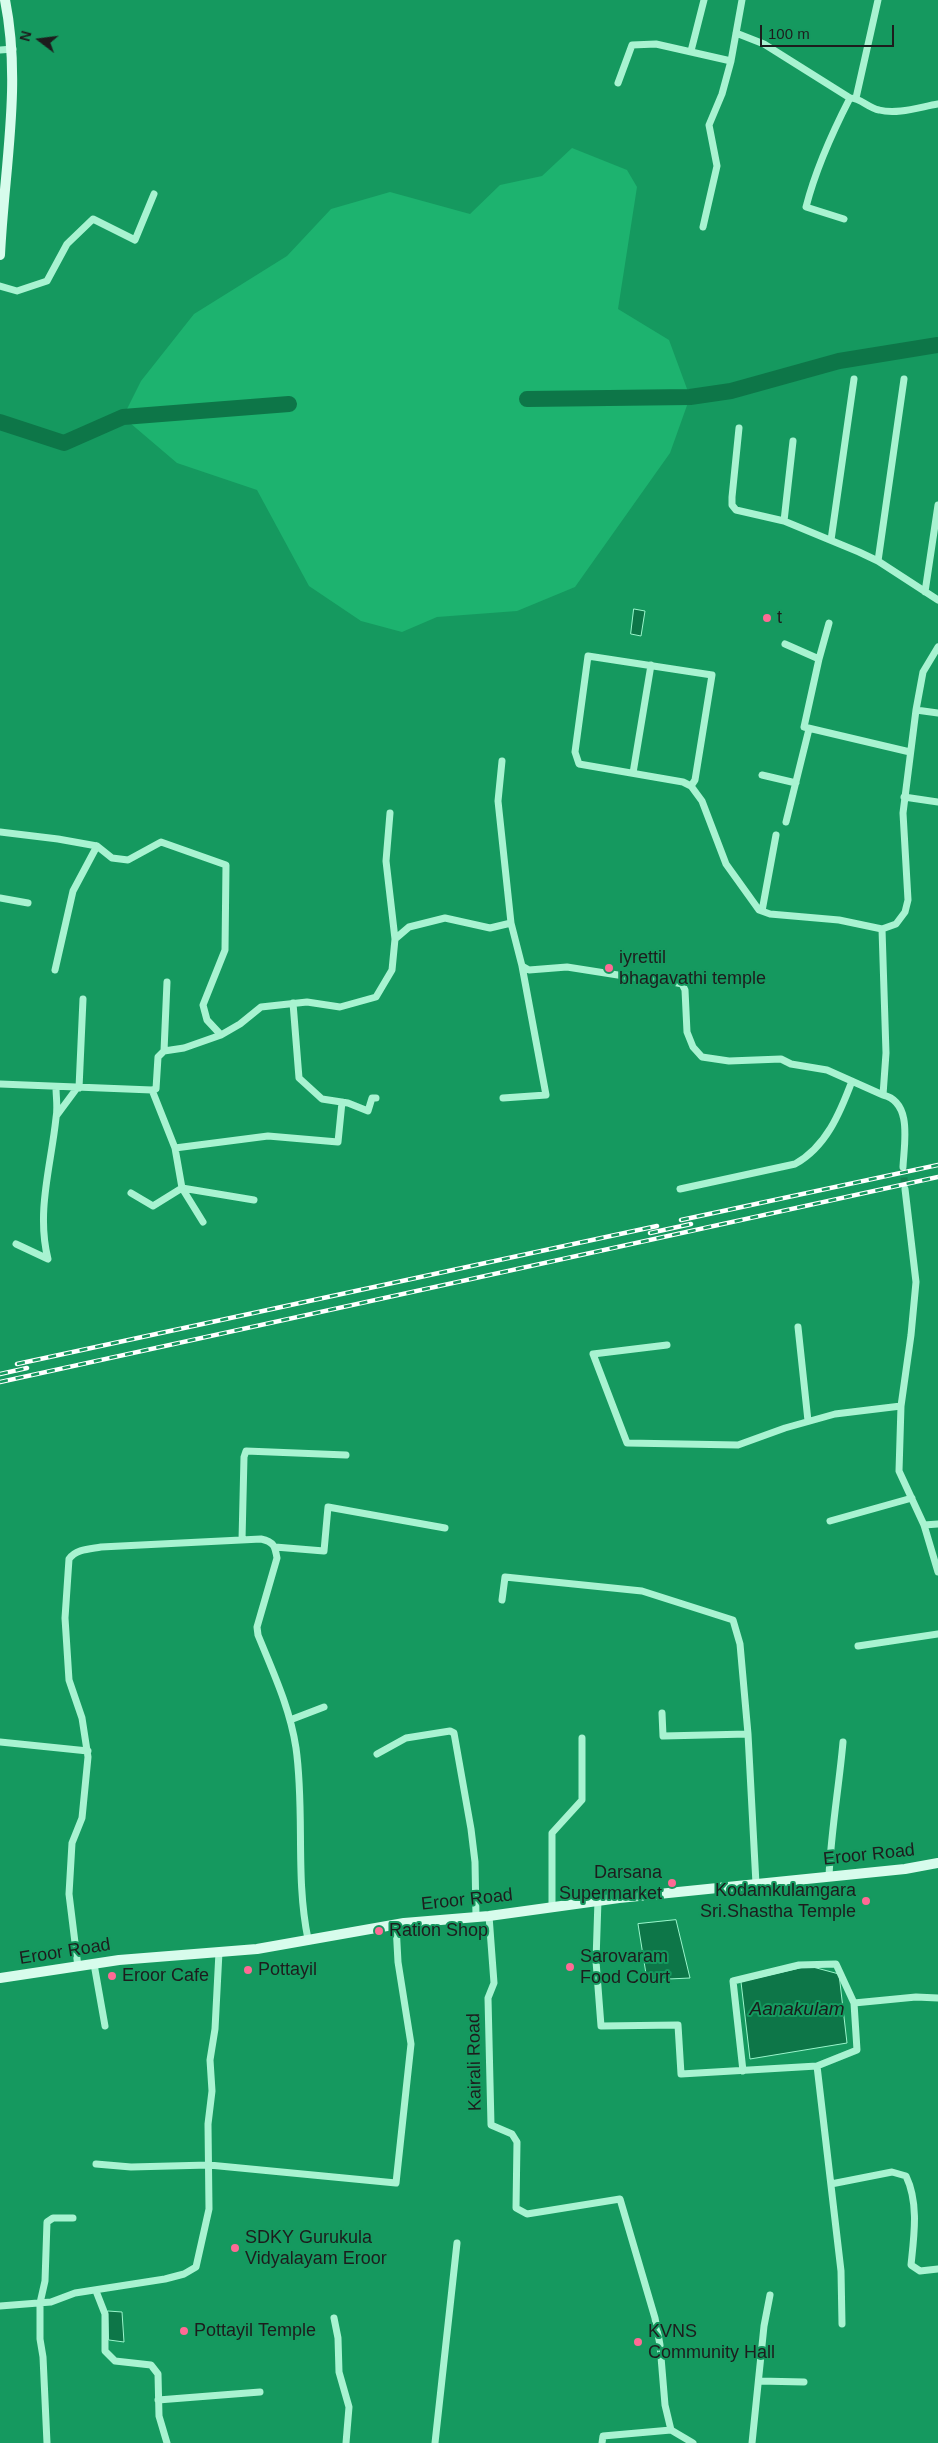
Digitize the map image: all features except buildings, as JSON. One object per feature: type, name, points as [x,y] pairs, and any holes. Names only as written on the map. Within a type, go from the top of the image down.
[{"type":"main road","points":[[0,256],[14,87],[13,49],[4,0]]},
{"type":"main road","name":"Eroor Road","points":[[0,1978],[94,1964],[257,1949],[396,1925],[489,1916],[598,1900],[905,1869],[938,1863]]},
{"type":"street","points":[[691,51],[704,0]]},
{"type":"street","points":[[703,227],[717,166],[709,125],[722,94],[731,61],[742,0]]},
{"type":"street","points":[[844,219],[806,207],[813,181],[830,136],[853,98],[878,0]]},
{"type":"street","points":[[736,33],[764,44],[853,98],[878,110],[899,110],[938,104]]},
{"type":"street","points":[[618,83],[632,45],[656,44],[731,61]]},
{"type":"street","points":[[0,50],[13,49]]},
{"type":"street","points":[[0,286],[16,291],[47,281],[67,244],[92,218],[134,240],[154,194]]},
{"type":"street","points":[[831,540],[854,379]]},
{"type":"street","points":[[878,561],[904,379]]},
{"type":"street","points":[[739,428],[732,505],[736,510],[784,521],[831,540],[878,561],[938,600]]},
{"type":"street","points":[[784,521],[793,441]]},
{"type":"street","points":[[925,592],[938,505]]},
{"type":"street","points":[[829,623],[819,658],[804,727],[910,752]]},
{"type":"street","points":[[785,644],[819,658]]},
{"type":"street","points":[[691,786],[695,780],[712,675],[588,656],[575,752],[576,761],[579,764],[682,782],[691,786],[702,801],[726,864],[745,893],[762,911],[770,914],[839,920],[882,929],[896,924],[905,912],[908,900],[904,798],[916,710],[923,672],[938,647]]},
{"type":"street","points":[[633,773],[651,665]]},
{"type":"street","points":[[916,710],[938,714]]},
{"type":"street","points":[[786,822],[809,729]]},
{"type":"street","points":[[502,761],[498,801],[511,923],[522,966],[546,1095],[503,1098]]},
{"type":"street","points":[[762,775],[796,783]]},
{"type":"street","points":[[904,798],[938,802]]},
{"type":"street","points":[[0,1084],[152,1090],[156,1089],[158,1083],[158,1057],[164,1051],[184,1048],[221,1035],[240,1024],[261,1007],[306,1002],[340,1007],[376,997],[392,970],[395,939],[386,861],[390,813]]},
{"type":"street","points":[[0,832],[97,846],[112,858],[128,860],[162,842],[226,865],[225,950],[203,1005],[207,1020],[221,1035]]},
{"type":"street","points":[[762,911],[776,835]]},
{"type":"street","points":[[55,970],[73,891],[97,846]]},
{"type":"street","points":[[0,898],[28,902]]},
{"type":"street","points":[[395,939],[409,927],[445,918],[490,928],[511,923]]},
{"type":"street","points":[[882,929],[886,1053],[883,1095]]},
{"type":"street","points":[[522,966],[529,970],[567,968],[682,984],[685,990],[687,1032],[693,1048],[702,1057],[728,1061],[781,1059],[792,1064],[827,1070],[897,1102],[902,1110],[904,1122],[904,1167]]},
{"type":"street","points":[[164,1051],[167,982]]},
{"type":"street","points":[[57,1115],[78,1088],[83,999]]},
{"type":"street","points":[[293,1003],[299,1078],[322,1099],[342,1102],[368,1111],[372,1098],[376,1098]]},
{"type":"street","points":[[680,1189],[795,1164],[802,1160],[827,1135],[839,1114],[852,1081]]},
{"type":"street","points":[[16,1244],[48,1260],[45,1248],[43,1210],[48,1165],[57,1115],[56,1087]]},
{"type":"street","points":[[152,1090],[175,1148],[182,1188],[203,1222]]},
{"type":"street","points":[[175,1148],[268,1136],[338,1142],[342,1102]]},
{"type":"street","points":[[132,1193],[153,1206],[182,1188],[254,1200]]},
{"type":"street","points":[[905,1189],[916,1282],[912,1335],[900,1406],[899,1471],[924,1525],[938,1572]]},
{"type":"street","points":[[798,1327],[808,1421]]},
{"type":"street","points":[[667,1345],[594,1354],[626,1443],[738,1445],[808,1421],[835,1414],[900,1406]]},
{"type":"street","points":[[242,1540],[244,1457],[246,1451],[346,1455]]},
{"type":"street","points":[[830,1521],[912,1498]]},
{"type":"street","points":[[275,1547],[324,1551],[328,1507],[445,1528]]},
{"type":"street","points":[[924,1525],[938,1524]]},
{"type":"street","points":[[78,1966],[68,1894],[72,1843],[80,1828],[84,1805],[88,1751],[82,1718],[69,1680],[65,1618],[69,1559],[73,1554],[82,1550],[108,1546],[262,1539],[271,1541],[275,1547],[277,1558],[257,1627],[258,1635],[290,1720],[296,1748],[301,1879],[308,1939]]},
{"type":"street","points":[[502,1600],[505,1577],[642,1591],[733,1620],[740,1644],[748,1734],[756,1884]]},
{"type":"street","points":[[858,1646],[938,1634]]},
{"type":"street","points":[[290,1720],[324,1707]]},
{"type":"street","points":[[662,1713],[664,1736],[748,1734]]},
{"type":"street","points":[[377,1754],[410,1737],[450,1731],[454,1733],[475,1862],[476,1917]]},
{"type":"street","points":[[552,1906],[552,1833],[582,1800],[582,1738]]},
{"type":"street","points":[[0,1742],[88,1751]]},
{"type":"street","points":[[829,1876],[831,1836],[839,1793],[843,1742]]},
{"type":"street","points":[[598,1900],[596,1961],[601,2026],[678,2025],[681,2074],[743,2071],[817,2066],[857,2050],[854,2003],[836,1964],[799,1965],[733,1981],[743,2071]]},
{"type":"street","name":"Kairali Road","points":[[489,1916],[494,1983],[488,1998],[491,2124],[512,2134],[516,2142],[516,2208],[527,2214],[620,2199],[655,2318],[660,2345],[665,2405],[671,2430]]},
{"type":"street","points":[[96,2164],[131,2167],[209,2165],[396,2183],[410,2044],[398,1962],[396,1925]]},
{"type":"street","points":[[0,2306],[51,2302],[75,2293],[165,2279],[184,2274],[196,2267],[208,2209],[208,2124],[212,2090],[210,2060],[215,2029],[219,1952]]},
{"type":"street","points":[[94,1964],[105,2026]]},
{"type":"street","points":[[854,2003],[916,1997],[938,1998]]},
{"type":"street","points":[[817,2066],[841,2271],[842,2324]]},
{"type":"street","points":[[831,2184],[892,2172],[906,2176],[912,2188],[914,2202],[911,2265],[920,2271],[938,2269]]},
{"type":"street","points":[[47,2443],[40,2303],[44,2281],[47,2222],[53,2218],[73,2218]]},
{"type":"street","points":[[435,2443],[457,2243]]},
{"type":"street","points":[[96,2291],[106,2314],[105,2351],[115,2361],[151,2365],[158,2374],[159,2416],[167,2443]]},
{"type":"street","points":[[752,2443],[764,2326],[770,2295]]},
{"type":"street","points":[[334,2318],[338,2338],[339,2372],[349,2407],[346,2443]]},
{"type":"street","points":[[759,2381],[804,2382]]},
{"type":"street","points":[[158,2400],[260,2392]]},
{"type":"street","points":[[602,2443],[603,2436],[671,2430],[693,2443]]},
{"type":"shaded area","points":[[572,148],[627,170],[637,187],[618,309],[669,340],[690,397],[670,453],[575,587],[517,611],[437,617],[402,632],[361,621],[309,586],[257,490],[177,463],[123,417],[141,381],[194,314],[287,256],[331,209],[390,192],[470,214],[500,185],[542,176]]},
{"type":"water","points":[[634,609],[645,611],[641,636],[631,634]]},
{"type":"water","points":[[676,1920],[690,1978],[647,1980],[638,1924]]},
{"type":"water","name":"Aanakulam","points":[[809,1966],[839,1974],[847,2043],[750,2059],[741,1982]]},
{"type":"water","points":[[108,2311],[122,2312],[124,2342],[109,2340]]},
{"type":"waterway","points":[[527,399],[690,397],[731,391],[839,361],[938,345]]},
{"type":"waterway","points":[[0,422],[64,443],[123,417],[289,404]]},
{"type":"tunnel","points":[[903,1167],[905,1189]]},
{"type":"railway","points":[[681,1220],[938,1165]]},
{"type":"railway","points":[[0,1382],[938,1177]]},
{"type":"railway","points":[[650,1233],[691,1224]]},
{"type":"railway","points":[[17,1364],[657,1226]]},
{"type":"railway","points":[[0,1374],[27,1368]]},
{"type":"place","name":"t","points":[[767,618]]},
{"type":"place","name":"iyrettil bhagavathi temple","points":[[609,968]]},
{"type":"place","name":"Darsana Supermarket","points":[[672,1883]]},
{"type":"place","name":"Kodamkulamgara Sri.Shastha Temple","points":[[866,1901]]},
{"type":"place","name":"Ration Shop","points":[[379,1931]]},
{"type":"place","name":"Sarovaram Food Court","points":[[570,1967]]},
{"type":"place","name":"Pottayil","points":[[248,1970]]},
{"type":"place","name":"Eroor Cafe","points":[[112,1976]]},
{"type":"place","name":"SDKY Gurukula Vidyalayam Eroor","points":[[235,2248]]},
{"type":"place","name":"Pottayil Temple","points":[[184,2331]]},
{"type":"place","name":"KVNS Community Hall","points":[[638,2342]]}]
